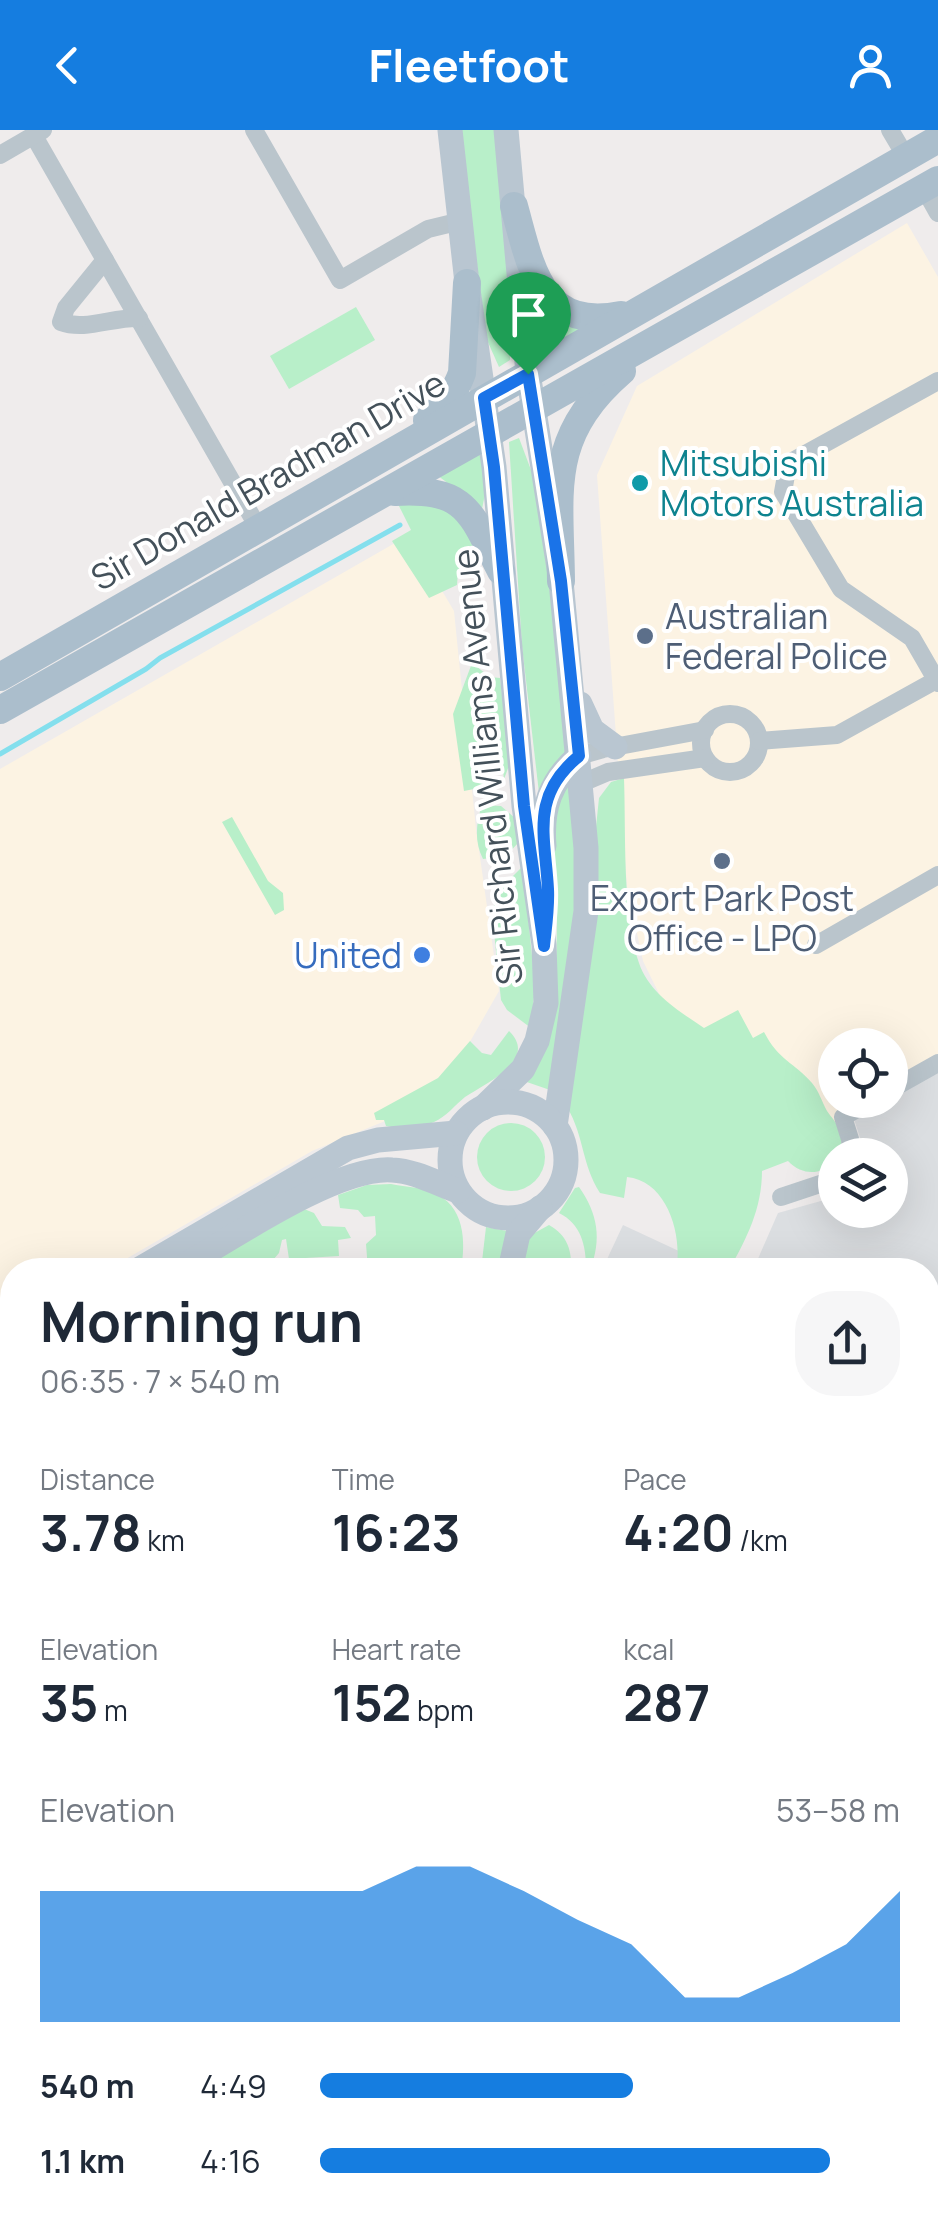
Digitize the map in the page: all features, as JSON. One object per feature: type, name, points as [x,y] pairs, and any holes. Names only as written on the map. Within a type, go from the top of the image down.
[{"type":"main road","name":"Sir Richard Williams Avenue","points":[[450,130],[489,434],[524,806],[544,946],[546,1003],[537,1041],[523,1069],[483,1108]]},
{"type":"main road","name":"Sir Richard Williams Avenue","points":[[506,130],[532,410],[561,581],[582,783],[586,910],[555,1126]]},
{"type":"main road","name":"Sir Donald Bradman Drive","points":[[0,677],[938,139]]},
{"type":"main road","name":"Sir Donald Bradman Drive","points":[[0,707],[931,184]]},
{"type":"main road","points":[[514,206],[530,266],[550,299],[565,311],[586,318],[634,312]]},
{"type":"main road","points":[[349,476],[441,410],[456,388],[462,373],[467,283]]},
{"type":"main road","points":[[561,581],[559,476],[573,427],[585,407],[610,381],[674,330]]},
{"type":"main road","points":[[386,492],[428,490],[457,500],[472,517],[501,571]]},
{"type":"main road","points":[[570,676],[586,719],[601,738],[615,747]]},
{"type":"main road","points":[[544,946],[548,892],[542,823],[554,784],[579,756]]},
{"type":"main road","points":[[513,1258],[518,1234],[558,1188],[566,1163],[561,1138],[544,1114],[514,1102],[483,1108],[456,1133],[450,1152],[451,1172],[458,1190],[471,1205],[491,1216],[516,1217],[542,1206]]},
{"type":"main road","points":[[159,1258],[348,1148],[378,1140],[456,1133]]},
{"type":"main road","points":[[198,1258],[310,1195],[374,1170],[394,1170],[458,1190]]},
{"type":"street","points":[[254,130],[340,280],[428,229],[461,221]]},
{"type":"street","points":[[890,130],[906,157]]},
{"type":"street","points":[[0,155],[39,133],[105,260],[260,529]]},
{"type":"street","points":[[931,184],[938,214]]},
{"type":"street","points":[[105,260],[66,308],[62,322],[75,327],[138,318]]},
{"type":"street","points":[[759,741],[837,735],[937,681],[912,638],[840,589],[783,492],[793,461],[938,381]]},
{"type":"street","points":[[582,783],[608,772],[705,758],[724,772],[741,770],[755,758],[759,741],[752,724],[736,715],[718,717],[702,739],[705,758]]},
{"type":"street","points":[[579,756],[705,730]]},
{"type":"street","points":[[816,944],[938,874]]},
{"type":"street","points":[[908,1080],[938,1063]]},
{"type":"street","points":[[781,1198],[818,1185]]},
{"type":"shaded area","points":[[907,223],[938,277],[938,1072],[908,1089],[908,1028],[818,1028],[818,1118],[855,1118],[822,1136],[664,1004],[643,961],[627,887],[597,475],[637,386]]},
{"type":"shaded area","points":[[409,535],[454,611],[476,829],[499,991],[448,1080],[390,1119],[312,1151],[128,1258],[0,1258],[0,769]]},
{"type":"shaded area","points":[[938,1072],[938,1258],[758,1258],[778,1213],[818,1202],[818,1228],[908,1228],[908,1138],[860,1138],[854,1119],[908,1118],[908,1089]]},
{"type":"shaded area","points":[[623,1225],[681,1252],[678,1258],[608,1258]]},
{"type":"green space","points":[[459,130],[496,130],[510,310],[510,360],[499,367],[487,340]]},
{"type":"green space","points":[[529,287],[583,332],[537,359]]},
{"type":"green space","points":[[356,307],[375,340],[289,389],[270,356]]},
{"type":"green space","points":[[519,438],[534,478],[573,754],[539,793],[522,646],[509,442]]},
{"type":"green space","points":[[481,445],[485,494],[482,509],[433,472]]},
{"type":"green space","points":[[398,504],[440,504],[475,535],[478,560],[458,572],[457,585],[429,598],[392,541],[411,530]]},
{"type":"green space","points":[[472,663],[490,677],[500,678],[510,763],[504,779],[497,723],[488,726],[482,731],[480,748],[489,786],[464,791],[453,714]]},
{"type":"green space","points":[[624,778],[630,922],[639,963],[650,983],[704,1028],[738,1010],[753,1038],[764,1032],[775,1049],[812,1083],[818,1092],[818,1118],[832,1118],[840,1131],[841,1138],[818,1138],[818,1171],[808,1172],[788,1161],[762,1171],[752,1222],[736,1258],[678,1258],[670,1213],[653,1189],[641,1181],[627,1177],[624,1198],[600,1193],[567,1107],[599,798],[611,782]]},
{"type":"green space","points":[[577,779],[573,949],[550,1090],[521,1080],[556,985],[557,918],[548,832],[556,795]]},
{"type":"green space","points":[[482,805],[501,806],[516,819],[519,842],[506,856],[483,859],[477,832]]},
{"type":"green space","points":[[232,817],[268,881],[283,893],[284,910],[275,915],[222,822]]},
{"type":"green space","points":[[523,866],[535,986],[531,1028],[507,1010],[501,1000],[492,913],[498,891]]},
{"type":"green space","points":[[509,1031],[517,1042],[514,1061],[442,1117],[410,1127],[386,1126],[384,1120],[376,1120],[374,1113],[438,1078],[470,1041],[482,1053],[491,1055]]},
{"type":"green space","points":[[511,1123],[524,1125],[535,1133],[543,1144],[543,1170],[535,1181],[524,1189],[511,1191],[498,1189],[487,1181],[479,1170],[477,1157],[479,1144],[487,1133],[498,1125]]},
{"type":"green space","points":[[367,1185],[422,1189],[443,1198],[461,1225],[462,1258],[367,1258],[366,1244],[376,1235],[375,1216],[364,1217],[358,1210],[340,1208],[338,1195]]},
{"type":"green space","points":[[579,1187],[590,1207],[596,1227],[593,1258],[585,1258],[577,1229],[559,1213]]},
{"type":"green space","points":[[304,1209],[314,1213],[322,1226],[345,1227],[351,1238],[338,1240],[339,1256],[289,1258],[286,1239],[275,1258],[217,1258]]},
{"type":"green space","points":[[549,1225],[560,1233],[571,1258],[522,1258],[529,1236]]},
{"type":"green space","points":[[486,1227],[507,1231],[502,1258],[482,1258]]},
{"type":"waterway","points":[[0,754],[160,658],[400,525]]},
{"type":"place","name":"Mitsubishi Motors Australia","points":[[640,483]]},
{"type":"place","name":"Australian Federal Police","points":[[645,636]]},
{"type":"place","name":"Export Park Post Office - LPO","points":[[722,861]]},
{"type":"place","name":"United","points":[[422,955]]},
{"type":"route","points":[[528,374],[561,581],[579,756],[554,784],[542,823],[548,892],[544,946],[524,806],[494,467],[484,398],[528,374]]}]
